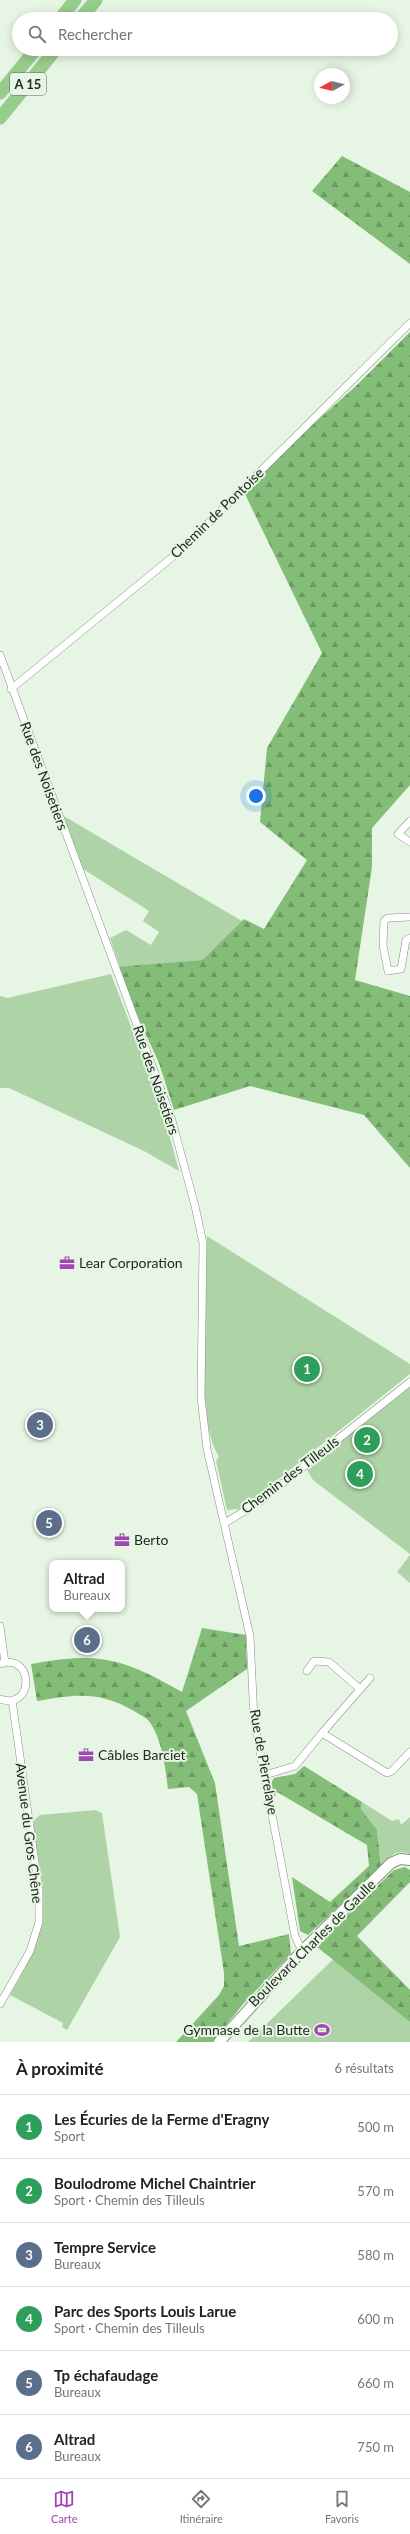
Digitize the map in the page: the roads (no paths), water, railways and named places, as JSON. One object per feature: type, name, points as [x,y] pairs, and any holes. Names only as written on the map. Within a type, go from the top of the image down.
[{"type":"highway","points":[[66,12],[75,0]]},
{"type":"highway","points":[[86,12],[96,0]]},
{"type":"highway","name":"A 15","points":[[0,93],[30,56]]},
{"type":"highway","name":"A 15","points":[[0,118],[50,56]]},
{"type":"street","name":"Chemin de Pontoise","points":[[11,689],[181,550],[410,323]]},
{"type":"street","name":"Rue des Noisetiers","points":[[0,655],[11,689],[171,1117],[195,1206],[202,1243],[201,1397],[207,1449],[225,1523]]},
{"type":"street","points":[[410,821],[398,834],[410,842]]},
{"type":"street","points":[[410,917],[388,918],[384,921],[383,945],[388,971],[402,969],[406,940],[410,938]]},
{"type":"street","name":"Chemin des Tilleuls","points":[[225,1523],[259,1502],[410,1382]]},
{"type":"street","name":"Rue de Pierrelaye","points":[[225,1523],[250,1636],[254,1720],[294,1936],[302,1952]]},
{"type":"street","points":[[0,1626],[2,1664],[14,1663],[21,1668],[27,1680],[23,1692],[12,1700],[0,1698]]},
{"type":"street","points":[[307,1671],[314,1661],[329,1662],[360,1689]]},
{"type":"street","points":[[265,1775],[295,1766],[370,1678]]},
{"type":"street","name":"Avenue du Gros Chêne","points":[[0,2004],[30,1951],[39,1922],[39,1891],[12,1700]]},
{"type":"street","points":[[322,1733],[387,1772],[392,1771],[410,1752]]},
{"type":"street","name":"Boulevard Charles de Gaulle","points":[[219,2042],[302,1952],[391,1863],[400,1859],[410,1860]]},
{"type":"place","name":"Lear Corporation","points":[[67,1263]]},
{"type":"place","name":"Les Écuries de la Ferme d'Eragny","points":[[307,1369]]},
{"type":"place","name":"Tempre Service","points":[[40,1425]]},
{"type":"place","name":"Boulodrome Michel Chaintrier","points":[[367,1440]]},
{"type":"place","name":"Parc des Sports Louis Larue","points":[[360,1474]]},
{"type":"place","name":"Tp échafaudage","points":[[49,1523]]},
{"type":"place","name":"Berto","points":[[122,1540]]},
{"type":"place","name":"Altrad","points":[[87,1640]]},
{"type":"place","name":"Câbles Barciet","points":[[86,1755]]},
{"type":"place","name":"Gymnase de la Butte","points":[[322,2030]]}]
